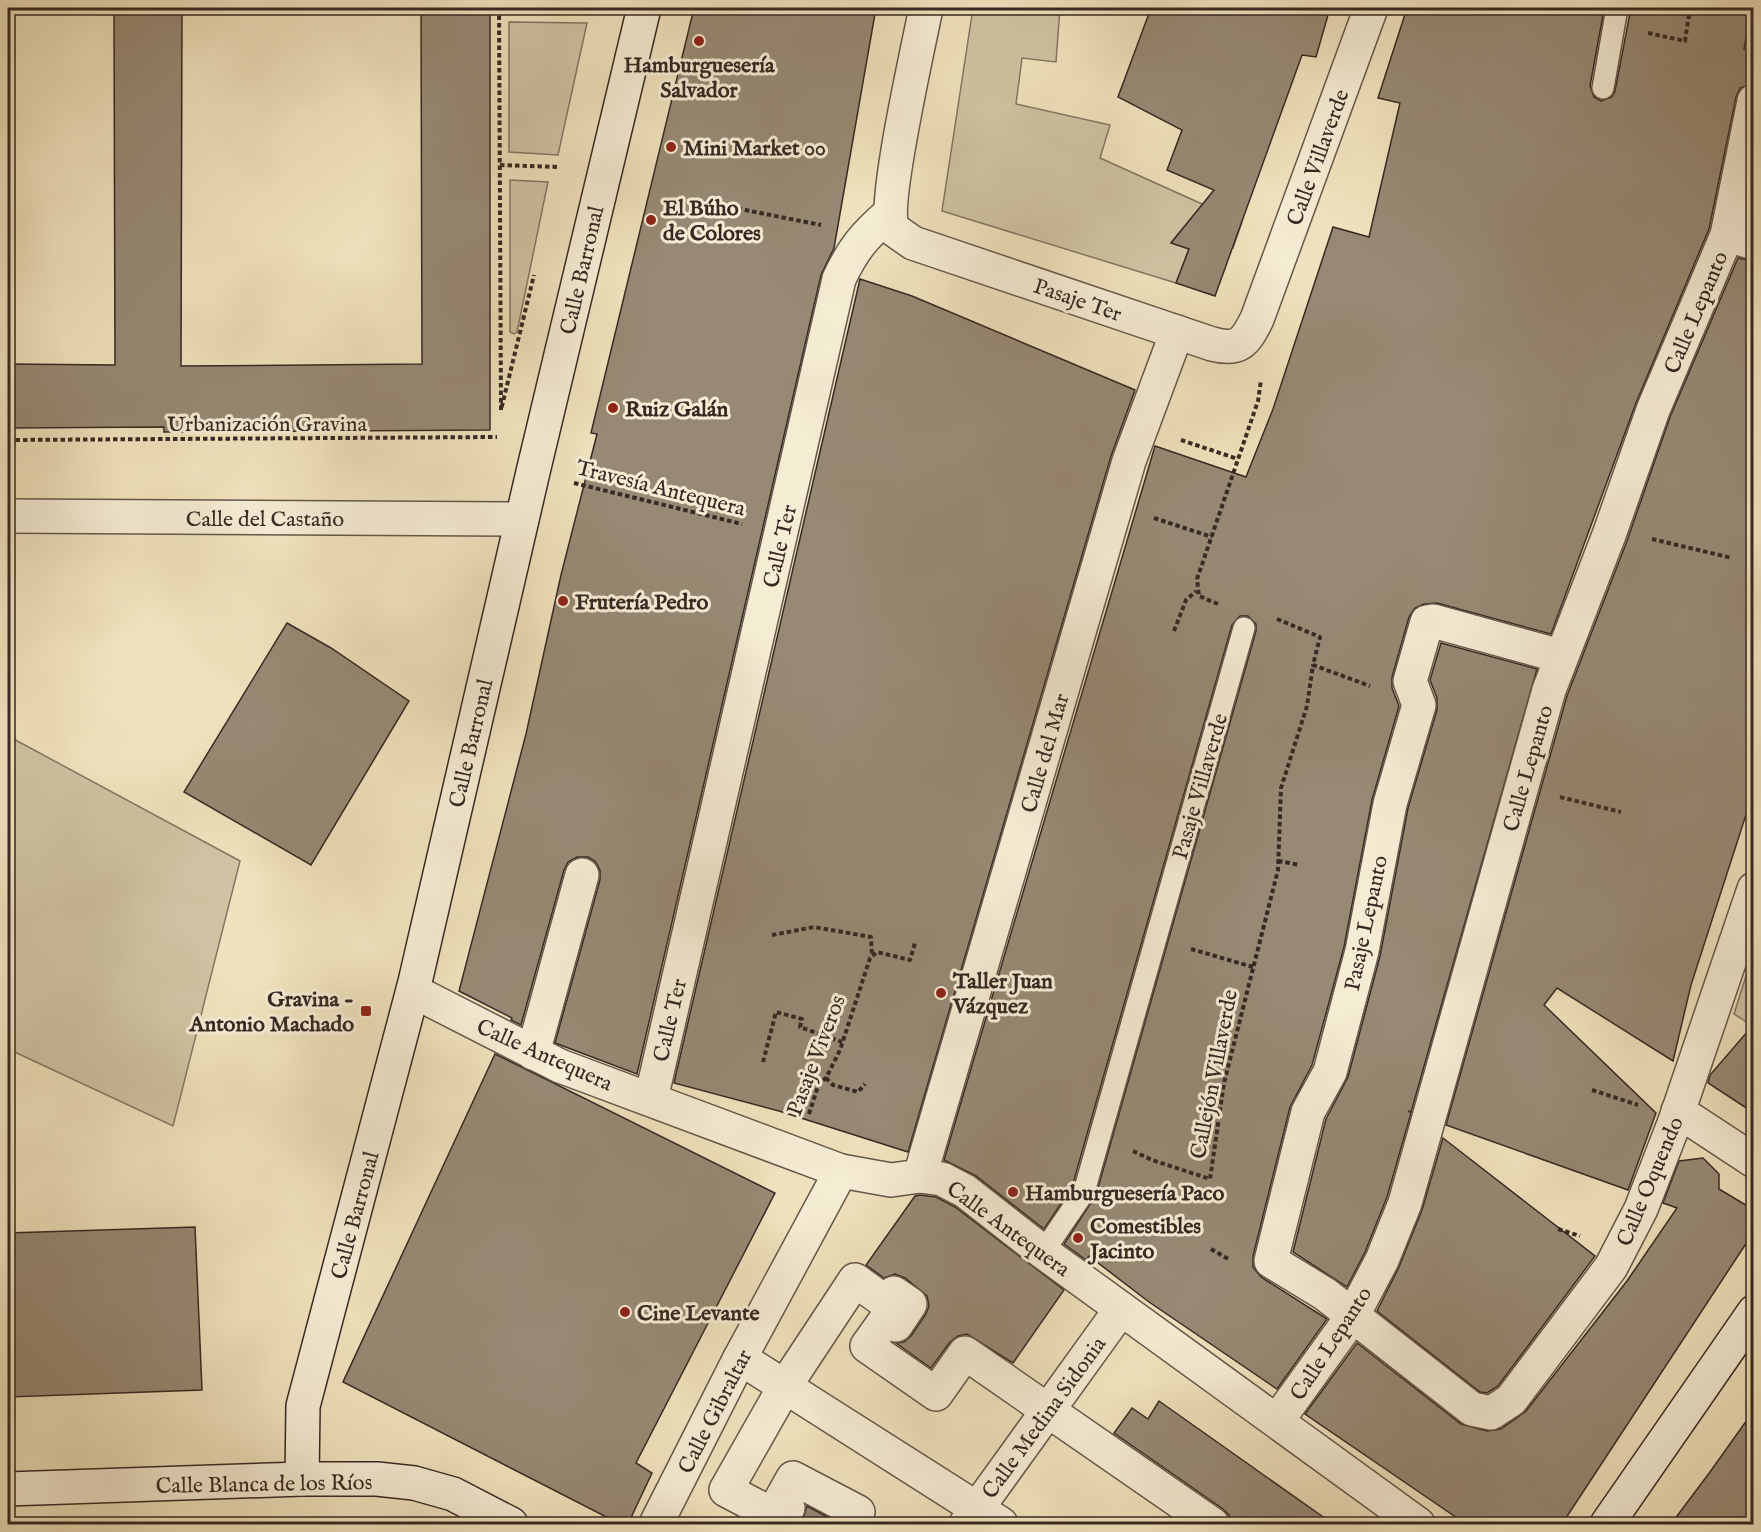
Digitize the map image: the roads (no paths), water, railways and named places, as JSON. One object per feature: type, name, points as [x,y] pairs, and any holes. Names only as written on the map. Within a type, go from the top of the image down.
[{"type":"street","name":"Calle Barronal","points":[[302,1479],[303,1406],[413,991],[533,472],[644,8]]},
{"type":"street","points":[[889,214],[926,8]]},
{"type":"street","name":"Calle Villaverde","points":[[1238,345],[1250,333],[1262,306],[1371,8]]},
{"type":"street","name":"Calle Lepanto","points":[[1277,1421],[1352,1317],[1382,1260],[1405,1203],[1560,656],[1609,535],[1653,410],[1740,239],[1754,101]]},
{"type":"street","name":"Calle Ter","points":[[651,1099],[839,279],[861,240],[889,214]]},
{"type":"street","name":"Pasaje Ter","points":[[889,214],[892,229],[913,243],[1224,347],[1238,345]]},
{"type":"street","name":"Calle del Mar","points":[[920,1176],[1116,506],[1141,426],[1177,332]]},
{"type":"street","name":"Calle del Castaño","points":[[8,516],[522,519]]},
{"type":"street","name":"Pasaje Lepanto","points":[[1352,1317],[1314,1286],[1271,1261],[1308,1112],[1330,1072],[1362,951],[1390,804],[1419,705],[1410,681],[1427,622],[1433,621],[1560,656]]},
{"type":"street","points":[[533,1053],[582,875]]},
{"type":"street","name":"Calle Oquendo","points":[[1352,1317],[1472,1409],[1491,1413],[1511,1400],[1611,1268],[1641,1209],[1678,1111],[1754,889]]},
{"type":"street","name":"Calle Antequera","points":[[413,991],[533,1053],[841,1171],[891,1180],[920,1176],[942,1179],[965,1191],[1043,1252],[1418,1524]]},
{"type":"street","points":[[1678,1111],[1754,1161]]},
{"type":"street","name":"Calle Gibraltar","points":[[656,1524],[841,1171]]},
{"type":"street","points":[[759,1524],[755,1522],[762,1509],[726,1490],[784,1386],[855,1280],[887,1303],[894,1293],[910,1304],[896,1325],[887,1318],[867,1346],[936,1394],[965,1353],[1212,1524]]},
{"type":"street","name":"Calle Medina Sidonia","points":[[981,1520],[1048,1411],[1121,1309]]},
{"type":"street","points":[[1607,1524],[1754,1312]]},
{"type":"street","points":[[741,1358],[981,1520]]},
{"type":"street","points":[[780,1524],[788,1508],[779,1503],[793,1478],[858,1512],[851,1524]]},
{"type":"street","name":"Calle Blanca de los Ríos","points":[[8,1489],[302,1479],[377,1479],[414,1484],[453,1494],[511,1524]]},
{"type":"lane","points":[[1603,88],[1615,17]]},
{"type":"lane","name":"Pasaje Villaverde","points":[[1043,1252],[1084,1192],[1242,621]]},
{"type":"place","name":"Hamburguesería Salvador","points":[[699,41]]},
{"type":"place","name":"Mini Market 00","points":[[671,147]]},
{"type":"place","name":"El Búho de Colores","points":[[651,220]]},
{"type":"place","name":"Ruiz Galán","points":[[613,408]]},
{"type":"place","name":"Frutería Pedro","points":[[563,601]]},
{"type":"place","name":"Taller Juan Vázquez","points":[[941,993]]},
{"type":"place","name":"Gravina - Antonio Machado","points":[[366,1011]]},
{"type":"place","name":"Hamburguesería Paco","points":[[1013,1192]]},
{"type":"place","name":"Comestibles Jacinto","points":[[1078,1238]]},
{"type":"place","name":"Cine Levante","points":[[625,1312]]}]
